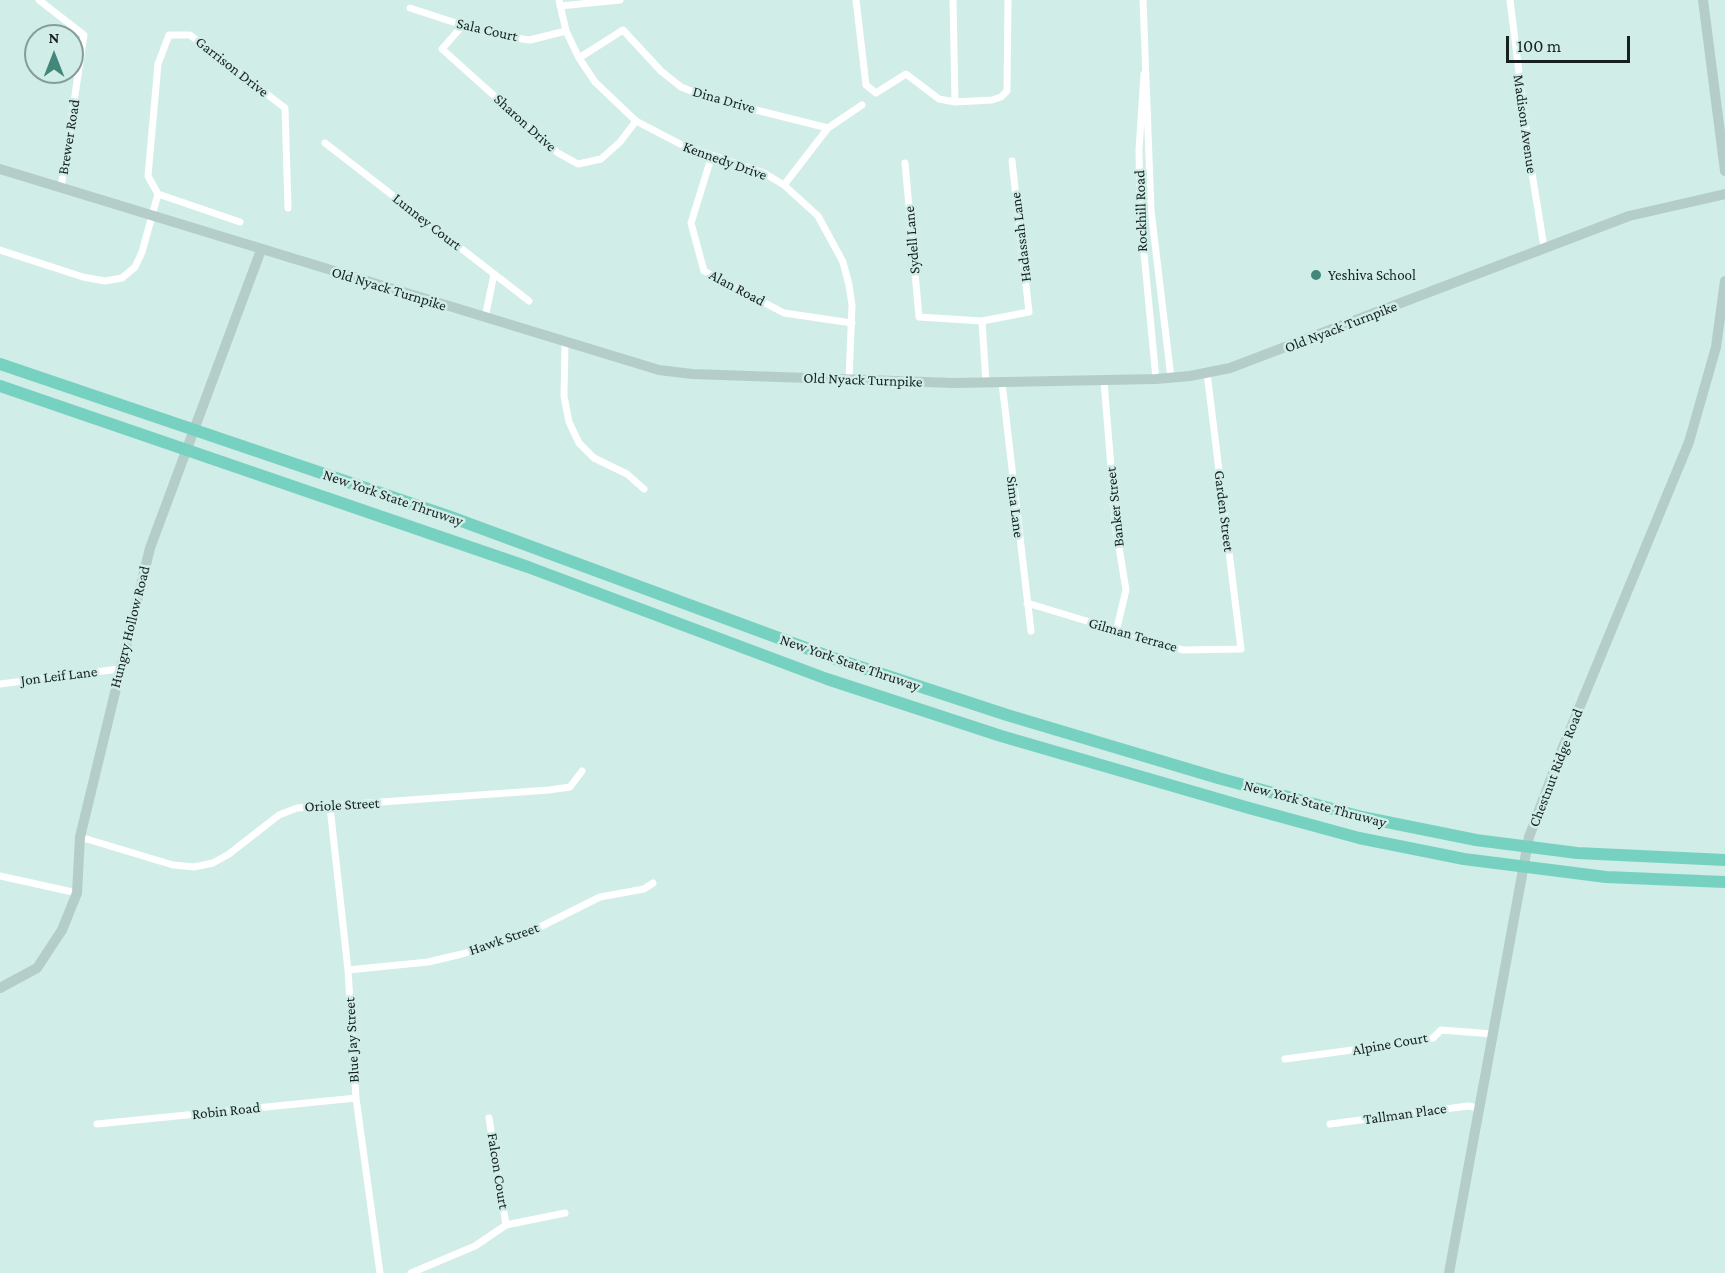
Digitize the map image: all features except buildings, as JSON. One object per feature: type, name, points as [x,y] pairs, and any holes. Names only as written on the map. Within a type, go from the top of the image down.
[{"type":"highway","name":"New York State Thruway","points":[[0,364],[437,513],[799,646],[986,708],[1328,808],[1418,829],[1542,849],[1652,858],[1725,860]]},
{"type":"highway","name":"New York State Thruway","points":[[0,386],[409,525],[774,660],[957,722],[1332,831],[1430,853],[1536,869],[1606,877],[1725,882]]},
{"type":"street","name":"Brewer Road","points":[[39,0],[84,35],[61,188]]},
{"type":"street","points":[[559,3],[620,0]]},
{"type":"street","points":[[856,0],[866,85],[876,93],[906,74],[939,99],[955,102],[992,100],[1001,97],[1006,92],[1008,0]]},
{"type":"street","points":[[953,0],[955,102]]},
{"type":"street","name":"Rockhill Road","points":[[1143,0],[1151,210],[1171,378]]},
{"type":"street","name":"Madison Avenue","points":[[1510,0],[1530,161],[1544,247]]},
{"type":"street","points":[[1703,0],[1725,171]]},
{"type":"street","name":"Kennedy Drive","points":[[559,3],[566,31],[579,58],[595,82],[636,121],[660,136],[764,172],[784,185],[818,216],[843,262],[849,285],[852,323],[849,380]]},
{"type":"street","name":"Sala Court","points":[[410,8],[493,35],[530,40],[566,31]]},
{"type":"street","name":"Sharon Drive","points":[[463,25],[442,49],[558,153],[578,164],[602,159],[620,142],[636,121]]},
{"type":"street","name":"Dina Drive","points":[[579,58],[623,30],[661,71],[681,87],[712,99],[828,128]]},
{"type":"street","name":"Garrison Drive","points":[[158,194],[148,176],[158,63],[169,35],[190,35],[285,108],[288,208]]},
{"type":"street","name":"Rockhill Road","points":[[1146,42],[1139,150],[1140,211],[1156,379]]},
{"type":"street","points":[[784,185],[828,128],[862,105]]},
{"type":"street","name":"Lunney Court","points":[[325,143],[529,301]]},
{"type":"street","name":"Alan Road","points":[[712,155],[691,223],[704,271],[784,313],[852,323]]},
{"type":"street","name":"Hadassah Lane","points":[[982,321],[1029,312],[1012,162]]},
{"type":"street","name":"Sydell Lane","points":[[905,163],[919,317],[982,321]]},
{"type":"street","name":"Old Nyack Turnpike","points":[[0,169],[150,217],[659,370],[692,374],[986,383],[1156,379],[1230,368],[1629,216],[1725,194]]},
{"type":"street","points":[[0,250],[83,278],[105,281],[122,278],[135,267],[158,194],[240,222]]},
{"type":"street","name":"Hungry Hollow Road","points":[[0,988],[38,968],[62,930],[77,893],[80,837],[119,669],[155,530],[261,250]]},
{"type":"street","points":[[485,318],[494,274]]},
{"type":"street","name":"Chestnut Ridge Road","points":[[1449,1273],[1520,879],[1533,826],[1561,752],[1689,442],[1716,347],[1725,281]]},
{"type":"street","points":[[982,321],[986,383]]},
{"type":"street","points":[[565,343],[564,396],[569,422],[579,443],[594,458],[637,480],[644,489]]},
{"type":"street","name":"Garden Street","points":[[1207,373],[1241,649]]},
{"type":"street","name":"Banker Street","points":[[1104,381],[1116,529],[1126,590],[1116,632]]},
{"type":"street","name":"Sima Lane","points":[[1002,383],[1031,631]]},
{"type":"street","name":"Gilman Terrace","points":[[1027,603],[1116,632],[1183,650],[1241,649]]},
{"type":"street","name":"Jon Leif Lane","points":[[0,684],[119,669]]},
{"type":"street","name":"Oriole Street","points":[[80,837],[156,861],[194,867],[213,863],[230,854],[279,815],[297,808],[570,787],[582,771]]},
{"type":"street","name":"Blue Jay Street","points":[[330,807],[348,970],[356,1098],[380,1273]]},
{"type":"street","points":[[0,876],[30,880],[77,893]]},
{"type":"street","name":"Hawk Street","points":[[348,970],[428,962],[462,954],[532,931],[600,897],[644,889],[653,884]]},
{"type":"street","name":"Alpine Court","points":[[1285,1059],[1420,1041],[1433,1038],[1441,1030],[1493,1034]]},
{"type":"street","name":"Robin Road","points":[[97,1124],[356,1098]]},
{"type":"street","name":"Tallman Place","points":[[1330,1124],[1468,1106],[1479,1108]]},
{"type":"street","name":"Falcon Court","points":[[489,1118],[506,1225]]},
{"type":"street","points":[[411,1273],[475,1246],[506,1225],[565,1213]]},
{"type":"place","name":"Yeshiva School","points":[[1316,275]]}]
